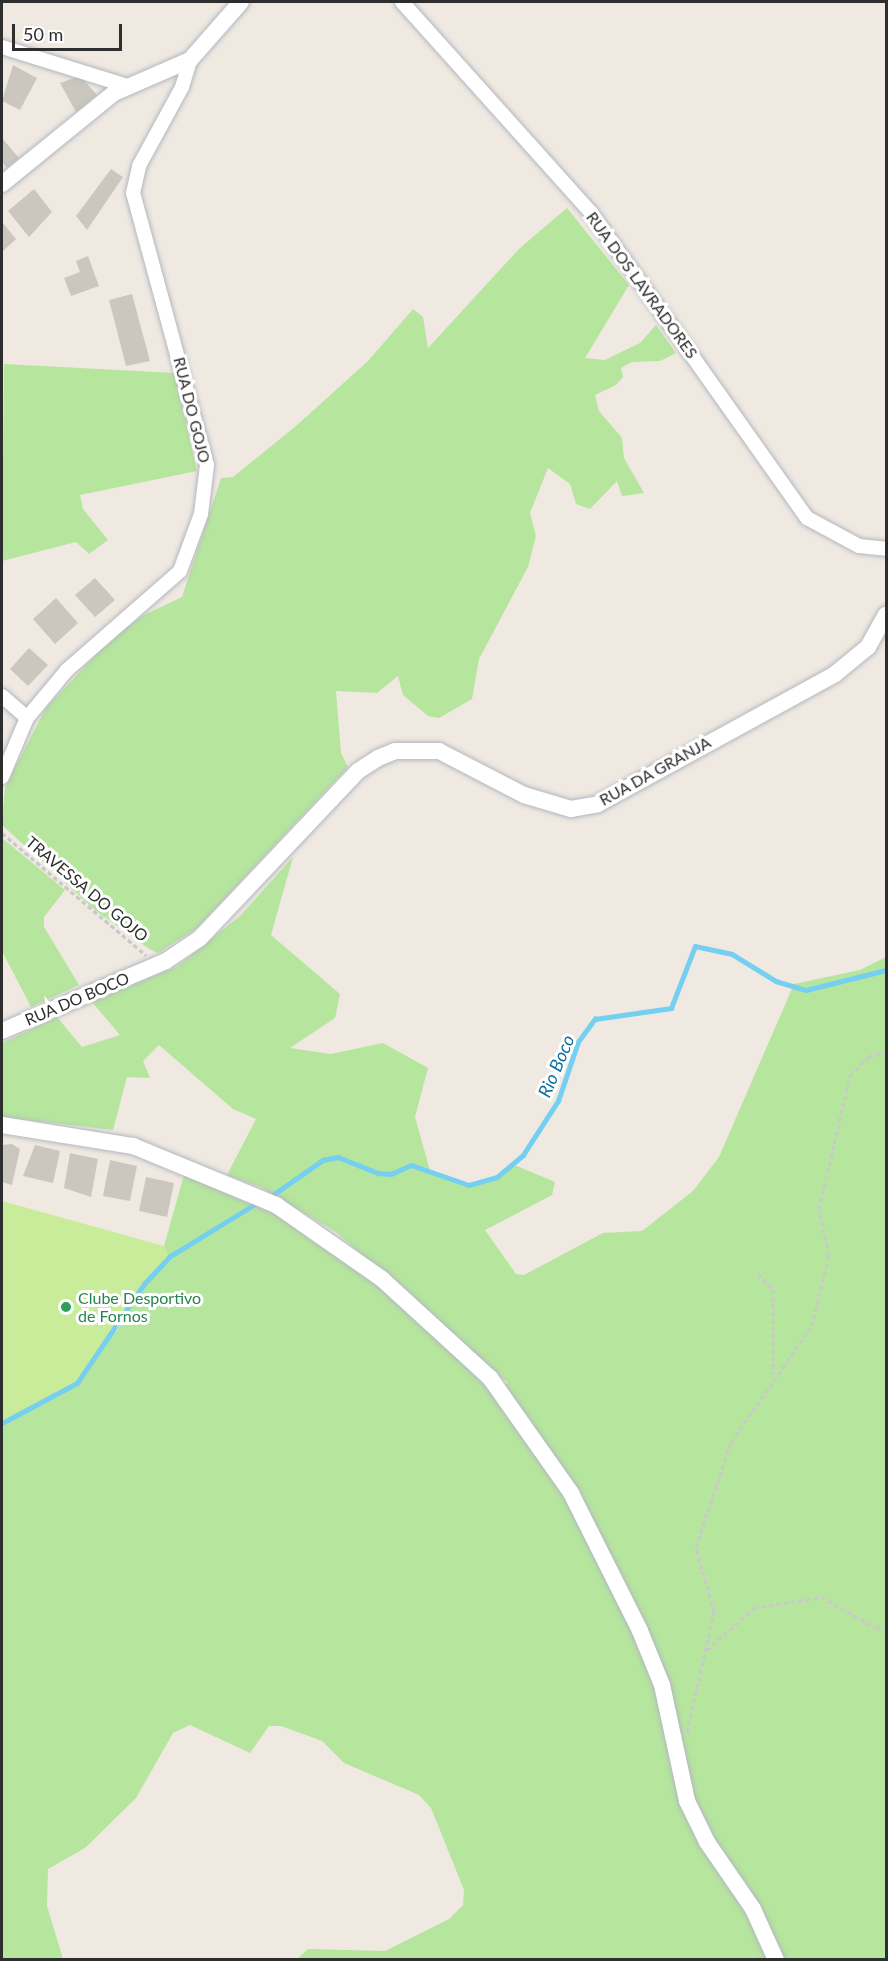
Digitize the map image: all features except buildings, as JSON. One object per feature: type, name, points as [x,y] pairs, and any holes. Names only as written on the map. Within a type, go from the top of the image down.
[{"type":"street","points":[[2,184],[127,86],[190,60],[241,2]]},
{"type":"street","name":"RUA DOS LAVRADORES","points":[[402,2],[591,213],[807,518],[859,546],[886,549]]},
{"type":"street","points":[[2,46],[127,86]]},
{"type":"street","name":"RUA DO GOJO","points":[[2,777],[27,718],[67,670],[180,571],[201,514],[207,465],[134,193],[139,166],[182,87],[190,60]]},
{"type":"street","name":"RUA DA GRANJA","points":[[153,966],[200,938],[336,794],[378,758],[395,751],[439,751],[524,795],[571,809],[598,804],[835,675],[868,647],[886,615]]},
{"type":"street","points":[[2,696],[27,718]]},
{"type":"street","name":"RUA DO BOCO","points":[[2,1031],[153,966]]},
{"type":"street","points":[[2,1125],[132,1146],[276,1205],[382,1279],[490,1378],[576,1503],[640,1631],[662,1685],[687,1801],[706,1842],[753,1909],[776,1959]]},
{"type":"path","name":"TRAVESSA DO GOJO","points":[[2,833],[153,966]]},
{"type":"path","points":[[676,1747],[690,1728],[714,1612],[696,1547],[731,1442],[773,1375],[812,1326],[829,1255],[819,1209],[850,1076],[869,1056],[886,1052]]},
{"type":"path","points":[[758,1273],[773,1289],[773,1375]]},
{"type":"path","points":[[705,1651],[754,1608],[821,1597],[876,1628],[886,1626]]},
{"type":"green space","points":[[567,208],[629,285],[585,358],[605,360],[640,343],[656,325],[676,353],[660,361],[632,362],[621,368],[623,377],[616,385],[595,395],[599,411],[622,438],[624,458],[644,493],[622,496],[617,481],[590,509],[576,504],[570,484],[548,468],[530,513],[536,536],[528,567],[479,659],[472,699],[439,718],[428,716],[403,695],[398,676],[377,693],[336,691],[341,753],[348,767],[197,928],[158,953],[151,950],[96,911],[2,825],[5,787],[46,708],[105,645],[142,616],[182,597],[221,478],[233,477],[296,426],[368,361],[413,309],[423,317],[428,348],[520,248]]},
{"type":"green space","points":[[4,364],[175,373],[197,471],[80,495],[83,509],[108,540],[89,554],[76,542],[2,561]]},
{"type":"green space","points":[[2,838],[65,890],[44,917],[44,927],[79,985],[31,1007],[2,951]]},
{"type":"green space","points":[[293,857],[271,935],[340,994],[335,1018],[290,1048],[331,1054],[383,1043],[428,1068],[415,1117],[431,1174],[469,1185],[497,1177],[512,1164],[555,1182],[552,1195],[485,1230],[516,1274],[524,1275],[603,1233],[642,1231],[693,1191],[719,1157],[794,984],[860,970],[886,957],[886,1959],[297,1959],[308,1949],[385,1951],[449,1919],[463,1905],[464,1890],[431,1808],[419,1795],[344,1763],[322,1741],[281,1726],[269,1726],[250,1753],[190,1725],[173,1733],[136,1798],[85,1848],[48,1869],[47,1906],[63,1959],[2,1959],[2,1423],[117,1331],[144,1284],[169,1257],[164,1246],[184,1175],[281,1217],[337,1253],[413,1314],[493,1394],[508,1383],[336,1232],[260,1187],[227,1175],[256,1119],[233,1109],[159,1045],[143,1061],[150,1078],[127,1077],[113,1130],[2,1117],[2,1043],[57,1017],[82,1047],[120,1035],[92,1002],[178,966],[240,916]]},
{"type":"green space","name":"Clube Desportivo de Fornos","points":[[2,1201],[164,1246],[169,1257],[144,1284],[77,1383],[2,1424]]},
{"type":"waterway","name":"Rio Boco","points":[[274,1194],[323,1160],[338,1157],[378,1173],[391,1174],[411,1165],[469,1185],[497,1177],[523,1155],[558,1101],[578,1042],[595,1019],[671,1008],[695,946],[732,954],[776,981],[806,990],[886,970]]},
{"type":"waterway","name":"Rio Boco","points":[[2,1423],[77,1383],[144,1284],[169,1257],[255,1204]]},
{"type":"place","name":"Clube Desportivo de Fornos","points":[[66,1307]]}]
